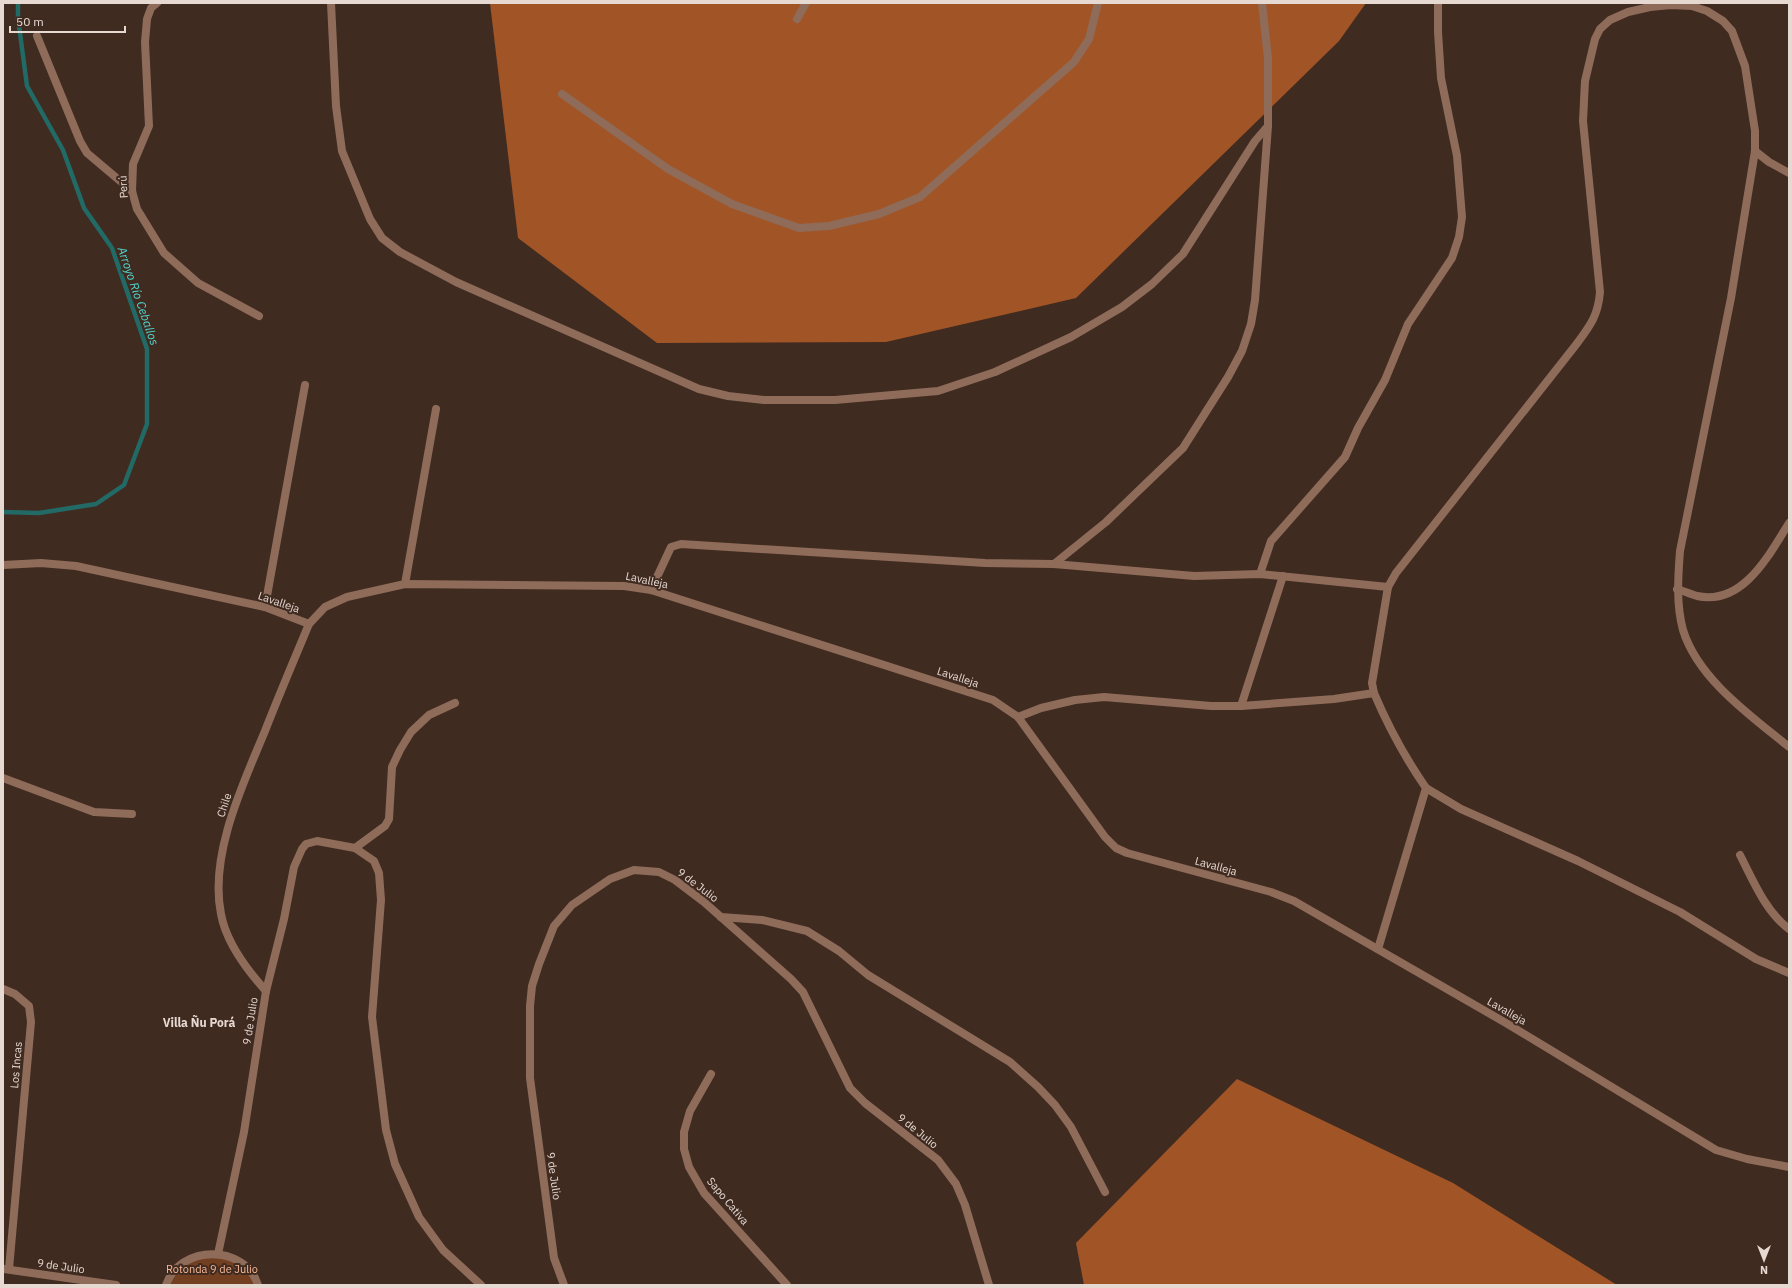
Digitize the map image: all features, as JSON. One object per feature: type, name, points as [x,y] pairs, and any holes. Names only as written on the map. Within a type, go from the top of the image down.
[{"type":"street","name":"Perú","points":[[157,3],[151,8],[147,19],[146,42],[148,126],[133,164],[132,191],[137,209],[164,253],[198,283],[259,316]]},
{"type":"street","points":[[331,3],[336,106],[342,151],[370,219],[382,238],[400,252],[456,282],[699,389],[728,396],[764,400],[835,400],[938,391],[995,372],[1071,337],[1128,303],[1152,284],[1184,254],[1255,141],[1268,126]]},
{"type":"street","points":[[797,19],[806,3]]},
{"type":"street","points":[[562,94],[668,170],[732,204],[799,228],[829,226],[879,214],[920,197],[1074,62],[1089,39],[1098,3]]},
{"type":"street","points":[[1054,564],[1106,522],[1183,448],[1242,351],[1255,300],[1268,126],[1268,58],[1262,3]]},
{"type":"street","points":[[1260,574],[1271,541],[1345,456],[1358,428],[1385,380],[1408,324],[1452,258],[1459,238],[1462,217],[1457,156],[1442,78],[1438,32],[1438,3]]},
{"type":"street","points":[[1789,747],[1733,701],[1701,665],[1690,648],[1683,630],[1677,589],[1680,551],[1730,298],[1755,150],[1755,131],[1746,66],[1732,31],[1723,21],[1692,6],[1671,5],[1650,7],[1628,12],[1610,20],[1600,29],[1595,39],[1585,81],[1584,121],[1600,292],[1599,308],[1592,322],[1575,346],[1396,573],[1388,587],[1372,683],[1374,693],[1381,709],[1417,775],[1426,788],[1461,809],[1578,861],[1680,912],[1756,959],[1789,973]]},
{"type":"street","points":[[37,36],[80,141],[87,153],[132,191]]},
{"type":"street","points":[[1755,150],[1769,162],[1789,173]]},
{"type":"street","points":[[266,607],[305,386]]},
{"type":"street","points":[[405,584],[436,409]]},
{"type":"street","points":[[1677,589],[1698,596],[1722,596],[1743,585],[1757,572],[1768,558],[1789,523]]},
{"type":"street","points":[[651,590],[671,547],[681,544],[977,562],[1054,564],[1194,576],[1260,574],[1388,587]]},
{"type":"street","name":"Lavalleja","points":[[3,564],[41,563],[76,566],[266,607],[309,624],[325,607],[347,597],[405,584],[624,586],[651,590],[993,700],[1018,716],[1105,837],[1116,848],[1127,853],[1271,892],[1288,899],[1506,1023],[1716,1150],[1747,1159],[1789,1167]]},
{"type":"street","points":[[1241,706],[1283,576]]},
{"type":"street","name":"Chile","points":[[266,991],[247,969],[233,945],[221,914],[218,885],[221,859],[232,810],[309,624]]},
{"type":"street","points":[[1018,716],[1042,708],[1075,700],[1104,697],[1204,705],[1241,706],[1334,699],[1374,693]]},
{"type":"street","points":[[355,848],[385,826],[388,819],[392,767],[411,732],[429,715],[455,704]]},
{"type":"street","points":[[3,778],[94,812],[132,814]]},
{"type":"street","points":[[1378,949],[1426,788]]},
{"type":"street","name":"9 de Julio","points":[[218,1254],[244,1132],[266,991],[284,919],[294,867],[302,849],[306,844],[317,841],[355,848],[374,861],[379,873],[381,900],[372,1017],[386,1130],[395,1164],[419,1217],[443,1250],[481,1285]]},
{"type":"street","points":[[1740,855],[1766,903],[1789,929]]},
{"type":"street","name":"9 de Julio","points":[[564,1285],[554,1258],[530,1078],[530,1006],[532,986],[554,926],[572,905],[610,879],[634,870],[659,872],[675,880],[721,917],[791,979],[803,992],[850,1088],[865,1103],[938,1160],[956,1184],[965,1205],[989,1285]]},
{"type":"street","points":[[721,917],[762,920],[807,931],[839,951],[868,975],[1010,1062],[1038,1087],[1055,1105],[1071,1127],[1105,1192]]},
{"type":"street","name":"Los Incas","points":[[3,989],[15,994],[28,1006],[31,1022],[6,1269]]},
{"type":"street","name":"Sapo Cativa","points":[[711,1074],[690,1111],[684,1132],[684,1149],[689,1168],[704,1193],[787,1285]]},
{"type":"street","points":[[166,1285],[176,1270],[188,1260],[202,1255],[218,1254],[233,1258],[247,1267],[257,1280],[258,1285]]},
{"type":"street","name":"9 de Julio","points":[[6,1269],[116,1285]]},
{"type":"green space","name":"Rotonda 9 de Julio","points":[[202,1255],[233,1258],[258,1285],[166,1285],[176,1269]]},
{"type":"shaded area","points":[[490,3],[1366,3],[1339,41],[1076,298],[886,342],[657,343],[518,238]]},
{"type":"shaded area","points":[[1237,1079],[1453,1183],[1617,1285],[1084,1285],[1076,1243]]},
{"type":"waterway","name":"Arroyo Río Ceballos","points":[[3,512],[39,513],[96,504],[124,485],[147,424],[147,349],[112,248],[84,208],[63,150],[27,86],[18,18],[18,3]]},
{"type":"district","name":"Villa Ñu Porá","points":[[199,1023]]}]
